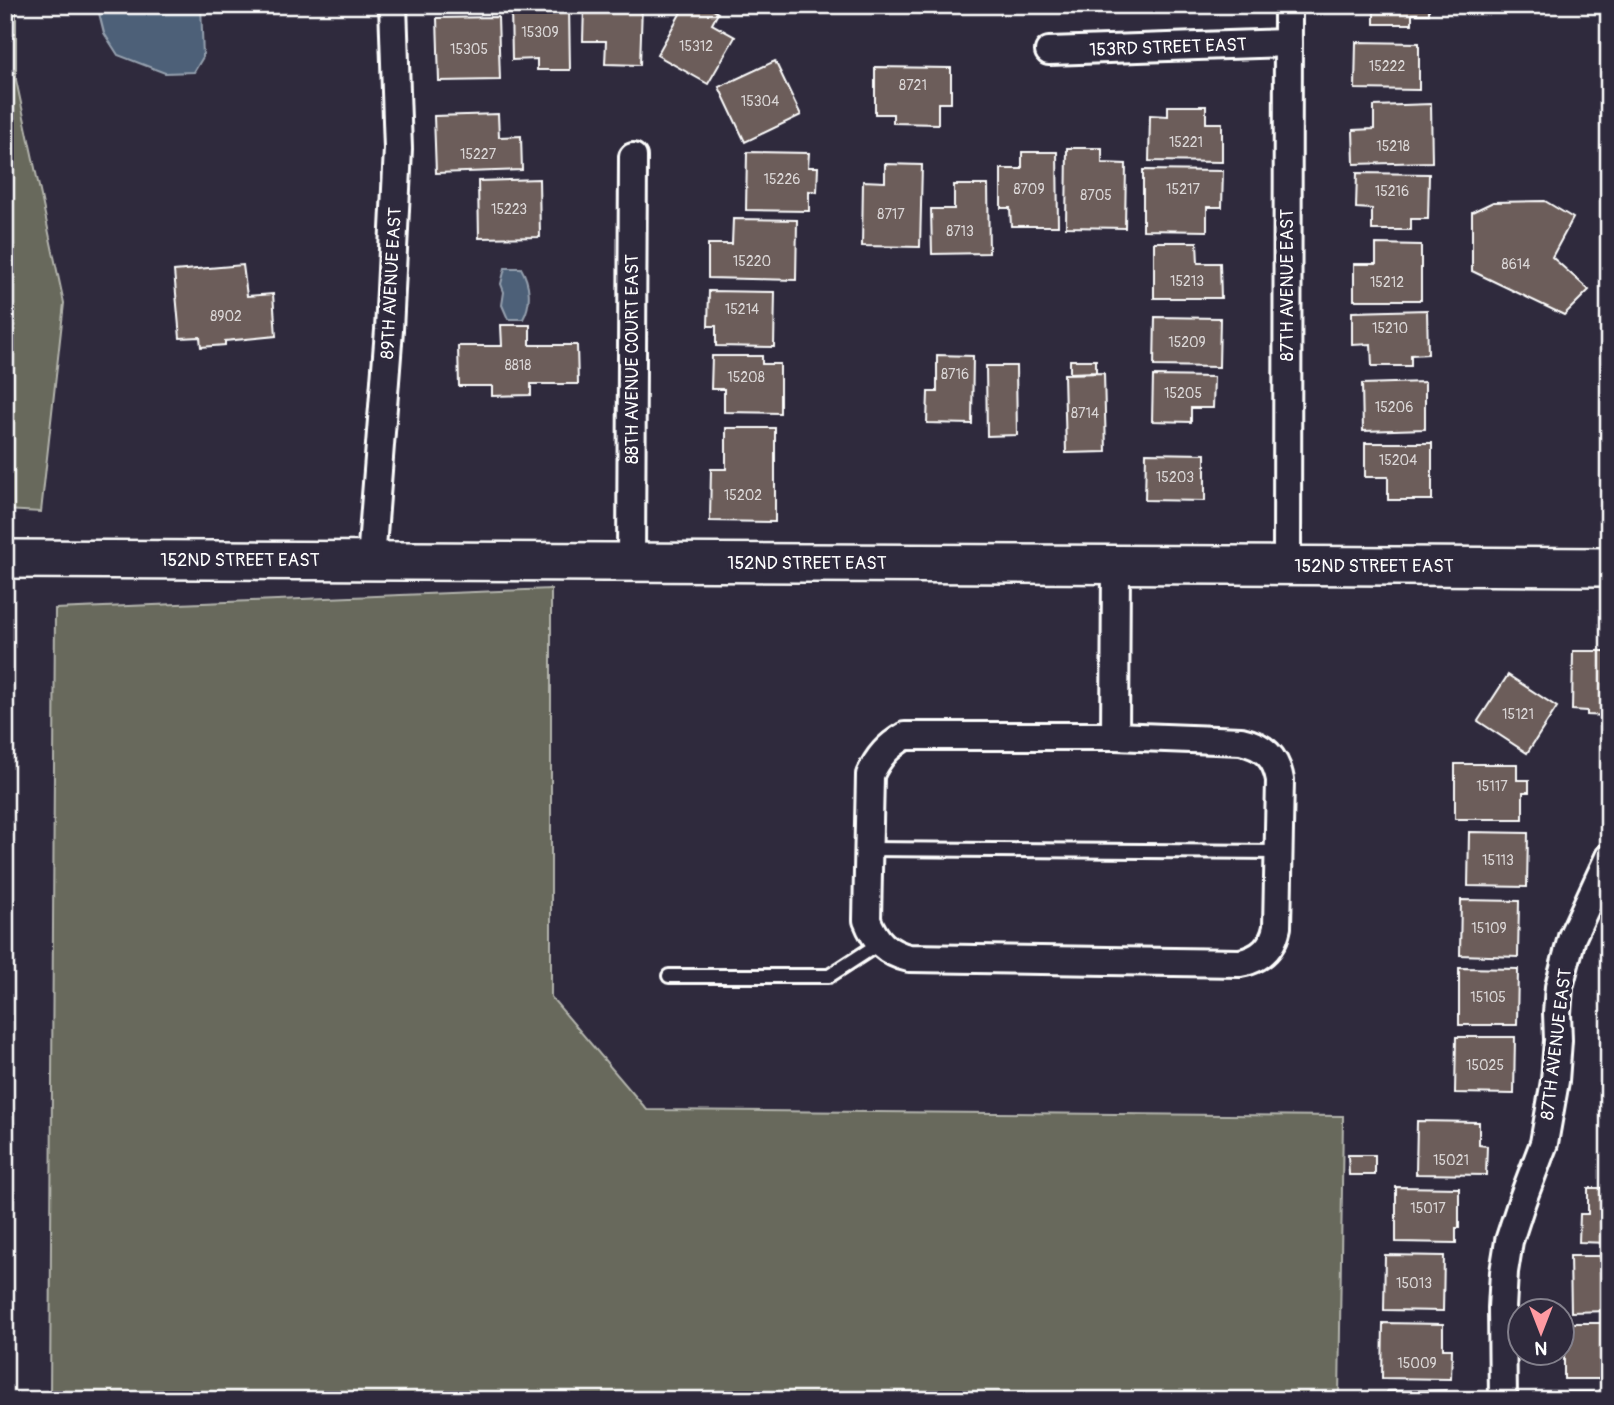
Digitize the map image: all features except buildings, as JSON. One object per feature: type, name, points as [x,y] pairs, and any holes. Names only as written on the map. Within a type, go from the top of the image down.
[{"type":"street","name":"89TH AVENUE EAST","points":[[371,560],[389,330],[398,149],[393,5]]},
{"type":"street","name":"87TH AVENUE EAST","points":[[1287,565],[1288,5]]},
{"type":"street","name":"153RD STREET EAST","points":[[1049,51],[1288,43]]},
{"type":"street","name":"88TH AVENUE COURT EAST","points":[[631,562],[633,156]]},
{"type":"street","name":"152ND STREET EAST","points":[[5,559],[1609,567]]},
{"type":"street","points":[[1115,736],[1116,565]]},
{"type":"street","points":[[905,736],[1115,736],[1253,743],[1277,766],[1280,779],[1277,927],[1275,938],[1261,956],[1240,964],[909,958],[898,956],[880,943],[867,920],[870,775],[875,763],[892,743],[905,736]]},
{"type":"street","name":"87TH AVENUE EAST","points":[[1503,1400],[1502,1308],[1509,1241],[1544,1143],[1555,1081],[1559,987],[1572,937],[1609,857]]},
{"type":"lane","points":[[868,849],[1279,852]]},
{"type":"lane","points":[[669,976],[829,976],[880,943]]},
{"type":"green space","points":[[5,5],[16,5],[16,80],[64,303],[41,512],[5,510]]},
{"type":"green space","points":[[551,589],[551,997],[647,1110],[1343,1116],[1339,1400],[50,1400],[55,609]]},
{"type":"water","points":[[97,5],[201,5],[203,57],[194,72],[165,73],[118,55],[104,33]]},
{"type":"water","points":[[505,268],[521,268],[526,280],[529,300],[523,319],[508,319],[502,305],[504,292],[501,284]]}]
